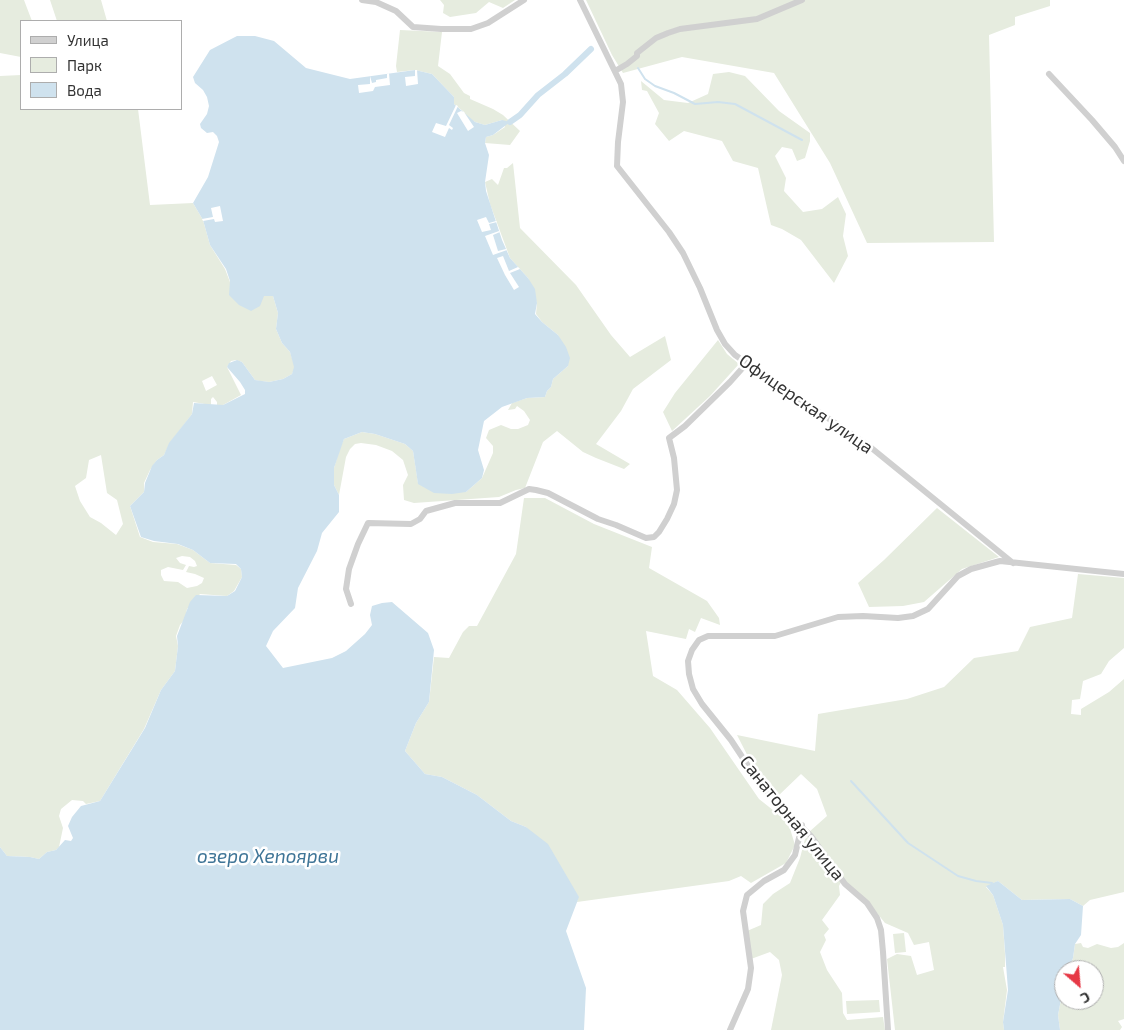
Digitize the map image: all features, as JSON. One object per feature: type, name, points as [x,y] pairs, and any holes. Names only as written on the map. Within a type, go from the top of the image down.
[{"type":"street","points":[[362,0],[376,2],[396,11],[413,28],[441,29],[472,28],[488,23],[524,0]]},
{"type":"street","name":"Офицерская улица","points":[[580,0],[621,84],[623,102],[617,166],[670,232],[683,253],[725,344],[735,355],[869,446],[1014,563]]},
{"type":"street","points":[[614,68],[627,64],[637,56],[637,52],[668,33],[680,29],[758,19],[802,0]]},
{"type":"street","points":[[1049,74],[1092,120],[1115,147],[1124,161]]},
{"type":"street","points":[[351,604],[346,589],[349,568],[368,523],[411,524],[420,519],[426,511],[439,506],[455,503],[500,503],[529,489],[536,490],[548,493],[598,519],[646,538],[654,537],[659,532],[674,504],[677,490],[676,471],[670,438],[692,419],[747,363]]},
{"type":"street","name":"Санаторная улица","points":[[888,1030],[881,930],[877,918],[867,903],[845,884],[802,825],[762,787],[731,740],[702,704],[693,689],[689,674],[688,661],[692,650],[699,640],[708,636],[775,636],[838,618],[863,616],[898,618],[913,616],[928,609],[958,576],[971,569],[1000,561],[1124,574]]},
{"type":"street","points":[[730,1030],[748,989],[751,968],[743,910],[747,895],[764,881],[784,870],[795,855],[802,825]]},
{"type":"green space","points":[[0,0],[24,0],[32,20],[20,20],[20,57],[0,53]]},
{"type":"green space","points":[[50,0],[101,0],[107,20],[57,20]]},
{"type":"green space","points":[[440,0],[515,0],[503,8],[489,2],[476,13],[450,17],[443,13],[444,5]]},
{"type":"green space","points":[[586,0],[1050,0],[1050,6],[1015,17],[1015,25],[989,35],[994,242],[867,243],[830,163],[774,73],[682,57],[623,73],[612,55]]},
{"type":"green space","points":[[400,30],[442,32],[438,66],[450,74],[464,93],[470,96],[470,99],[503,115],[520,131],[510,145],[485,143],[486,137],[505,127],[502,120],[485,125],[467,117],[454,104],[454,97],[432,74],[415,70],[397,72]]},
{"type":"green space","points":[[729,72],[745,76],[779,111],[810,133],[810,141],[805,158],[797,161],[792,149],[782,147],[775,156],[786,178],[784,191],[803,212],[822,209],[838,197],[846,214],[843,236],[848,256],[834,283],[801,240],[771,225],[758,168],[733,161],[722,141],[684,131],[669,141],[655,124],[659,113],[647,91],[642,90],[641,81],[664,100],[688,103],[708,94],[713,74]]},
{"type":"green space","points":[[20,75],[20,110],[138,110],[150,205],[193,203],[203,220],[210,245],[225,269],[230,282],[264,296],[273,296],[278,313],[276,329],[282,343],[290,352],[295,367],[292,374],[283,379],[269,382],[255,380],[242,362],[231,361],[227,367],[241,395],[223,405],[217,405],[213,397],[211,405],[193,402],[192,414],[170,443],[164,455],[157,460],[150,470],[144,483],[144,492],[130,506],[140,537],[153,542],[177,544],[193,550],[210,563],[236,565],[241,569],[242,577],[234,591],[227,596],[200,594],[187,609],[185,619],[180,625],[176,636],[178,646],[175,671],[161,690],[144,729],[100,801],[86,804],[83,801],[72,800],[61,809],[59,816],[63,828],[59,847],[56,850],[47,852],[39,859],[7,856],[0,847],[0,76]],"holes":[[[212,376],[217,385],[206,391],[202,381]],[[101,455],[107,493],[117,500],[123,524],[116,535],[90,517],[80,501],[75,486],[86,478],[89,460]],[[182,556],[190,557],[195,561],[197,566],[189,566],[186,572],[204,578],[202,583],[187,588],[178,582],[164,581],[161,570],[168,567],[183,570],[186,565],[180,563],[176,558]]]},
{"type":"green space","points":[[513,163],[520,228],[576,285],[611,335],[630,357],[665,336],[671,360],[633,389],[621,411],[596,444],[630,464],[624,469],[596,458],[583,452],[557,431],[543,442],[525,488],[499,497],[414,503],[404,500],[403,485],[408,475],[403,460],[392,451],[376,445],[361,443],[355,444],[346,457],[339,495],[334,485],[334,468],[340,448],[344,439],[362,432],[375,434],[405,444],[413,451],[418,483],[466,492],[482,478],[493,453],[493,446],[486,438],[489,430],[501,425],[511,429],[518,429],[528,425],[530,420],[524,411],[517,406],[515,409],[508,410],[512,403],[527,398],[545,397],[553,379],[568,366],[558,335],[542,322],[536,314],[537,303],[528,278],[510,258],[490,204],[485,182],[492,179],[498,185],[504,168]]},
{"type":"green space","points":[[718,340],[727,354],[739,364],[710,396],[672,431],[663,412],[675,393]]},
{"type":"green space","points":[[524,498],[545,498],[594,524],[652,547],[649,568],[707,601],[719,618],[720,625],[701,618],[695,632],[689,629],[686,639],[646,631],[653,676],[677,690],[710,728],[759,799],[788,822],[795,845],[786,863],[751,883],[741,876],[729,881],[577,902],[578,896],[526,827],[511,821],[477,795],[442,777],[425,774],[405,751],[416,723],[429,702],[434,657],[449,658],[463,632],[469,626],[477,626],[516,554]]},
{"type":"green space","points":[[937,508],[999,557],[962,569],[924,602],[903,606],[869,607],[858,583]]},
{"type":"green space","points":[[1078,574],[1124,578],[1124,648],[1109,661],[1101,674],[1083,681],[1080,699],[1072,700],[1071,714],[1081,715],[1081,709],[1109,692],[1124,679],[1124,892],[1090,900],[1083,906],[1070,899],[1022,900],[998,881],[986,887],[993,895],[1003,925],[1005,967],[1003,967],[1007,990],[1003,1022],[1004,1030],[895,1030],[887,959],[897,954],[911,956],[917,975],[934,970],[929,942],[914,945],[908,933],[885,923],[864,897],[851,889],[809,832],[827,816],[817,789],[801,774],[777,797],[763,786],[737,735],[815,751],[818,714],[907,699],[944,687],[974,658],[1018,651],[1030,627],[1072,618]]},
{"type":"green space","points":[[809,836],[841,882],[839,886],[840,895],[822,920],[829,929],[824,935],[826,940],[820,952],[827,970],[842,993],[843,1013],[847,1020],[883,1017],[885,1030],[771,1030],[782,975],[779,960],[770,952],[751,959],[747,931],[761,925],[763,904],[773,894],[790,883],[805,839]]},
{"type":"green space","points":[[904,933],[906,952],[895,953],[893,934]]},
{"type":"green space","points":[[1081,943],[1083,947],[1088,948],[1097,944],[1111,948],[1118,947],[1124,943],[1124,1019],[1118,1021],[1122,1027],[1120,1030],[1060,1030],[1059,1010],[1104,1010],[1104,960],[1072,960],[1075,944]]},
{"type":"green space","points":[[879,1000],[880,1012],[847,1014],[846,1001]]},
{"type":"water","name":"озеро Хепоярви","points":[[237,36],[255,36],[274,41],[306,68],[350,79],[415,70],[432,74],[454,97],[454,104],[475,122],[485,125],[502,120],[510,122],[493,135],[486,137],[485,143],[489,155],[485,182],[486,191],[510,258],[535,289],[537,303],[535,314],[558,335],[566,347],[570,358],[568,366],[553,379],[545,397],[527,398],[502,407],[484,421],[478,450],[484,470],[482,478],[466,492],[452,494],[434,493],[418,484],[413,451],[405,444],[375,434],[362,432],[344,439],[334,468],[334,485],[339,495],[339,512],[322,533],[317,551],[298,588],[295,608],[273,631],[266,646],[283,668],[332,658],[346,651],[372,625],[370,615],[372,606],[392,602],[428,633],[434,650],[429,702],[416,723],[405,751],[425,774],[442,777],[477,795],[511,821],[526,827],[548,844],[579,897],[566,931],[586,988],[584,1030],[0,1030],[0,847],[7,856],[39,859],[47,852],[56,850],[65,840],[71,841],[73,838],[68,826],[72,817],[81,806],[100,801],[145,728],[161,690],[175,671],[178,646],[177,636],[190,602],[196,595],[227,596],[235,591],[242,577],[241,569],[236,564],[210,563],[193,550],[178,544],[154,541],[141,537],[130,506],[144,492],[145,483],[152,466],[164,455],[169,443],[192,414],[194,403],[223,405],[245,394],[245,390],[240,382],[227,367],[229,363],[237,360],[242,362],[255,380],[269,382],[283,379],[292,374],[294,367],[290,352],[282,343],[276,329],[278,313],[273,296],[264,296],[260,306],[251,311],[239,305],[229,295],[230,281],[226,269],[210,245],[203,220],[193,203],[208,177],[219,142],[213,132],[207,133],[201,128],[200,124],[207,114],[209,106],[207,97],[203,90],[195,83],[193,77],[210,50]]},
{"type":"water","points":[[998,881],[1022,900],[1070,899],[1083,906],[1081,935],[1075,944],[1072,960],[1054,960],[1054,1010],[1059,1010],[1060,1030],[1004,1030],[1003,1022],[1008,990],[1003,925],[993,895],[986,886]]},
{"type":"pier","points":[[415,70],[417,70],[418,84],[406,86],[405,77],[415,76]]},
{"type":"pier","points":[[389,73],[390,85],[375,87],[373,91],[359,93],[358,85],[370,84],[370,76],[372,83],[376,82],[376,80],[387,78]]},
{"type":"pier","points":[[456,105],[458,106],[449,125],[453,128],[452,130],[449,128],[445,137],[432,132],[436,123],[446,126]]},
{"type":"pier","points":[[464,112],[474,127],[468,131],[457,113]]},
{"type":"pier","points":[[220,206],[223,221],[215,222],[214,219],[203,221],[202,219],[213,217],[211,208]]},
{"type":"pier","points":[[486,217],[489,223],[497,222],[489,224],[491,230],[482,232],[477,220]]},
{"type":"pier","points":[[499,231],[493,235],[498,251],[507,250],[493,255],[485,236]]},
{"type":"pier","points":[[503,256],[509,271],[518,267],[520,269],[510,273],[519,287],[514,290],[497,258]]},
{"type":"waterway","points":[[510,122],[591,49]]},
{"type":"waterway","points":[[638,68],[645,79],[655,86],[695,104],[718,102],[735,104],[802,140]]},
{"type":"waterway","points":[[851,781],[908,843],[958,876],[992,883]]}]
